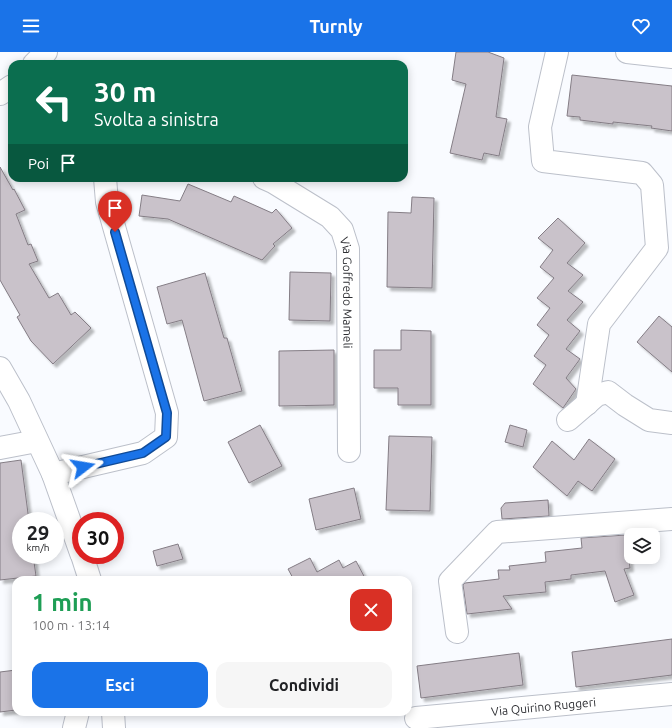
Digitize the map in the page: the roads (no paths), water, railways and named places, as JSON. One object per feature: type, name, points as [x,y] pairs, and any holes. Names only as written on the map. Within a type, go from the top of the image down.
[{"type":"street","points":[[38,60],[46,52]]},
{"type":"street","points":[[49,52],[57,60]]},
{"type":"street","points":[[557,52],[540,127],[544,160],[642,173],[652,185],[657,248],[599,324],[587,404]]},
{"type":"street","points":[[627,52],[672,57]]},
{"type":"street","points":[[53,474],[143,453],[166,437],[167,413],[107,202],[105,182]]},
{"type":"street","name":"Via Goffredo Mameli","points":[[273,182],[330,216],[342,230],[348,249],[349,451]]},
{"type":"street","points":[[0,368],[19,401],[53,474],[72,528]]},
{"type":"street","points":[[568,420],[597,395],[608,392],[649,420],[672,423]]},
{"type":"street","points":[[0,448],[38,441]]},
{"type":"street","points":[[458,632],[450,581],[497,532],[672,519]]},
{"type":"street","points":[[84,564],[89,576]]},
{"type":"street","name":"Via Quirino Ruggeri","points":[[416,718],[672,694]]},
{"type":"street","points":[[74,728],[77,716]]},
{"type":"street","points":[[113,716],[114,728]]}]
